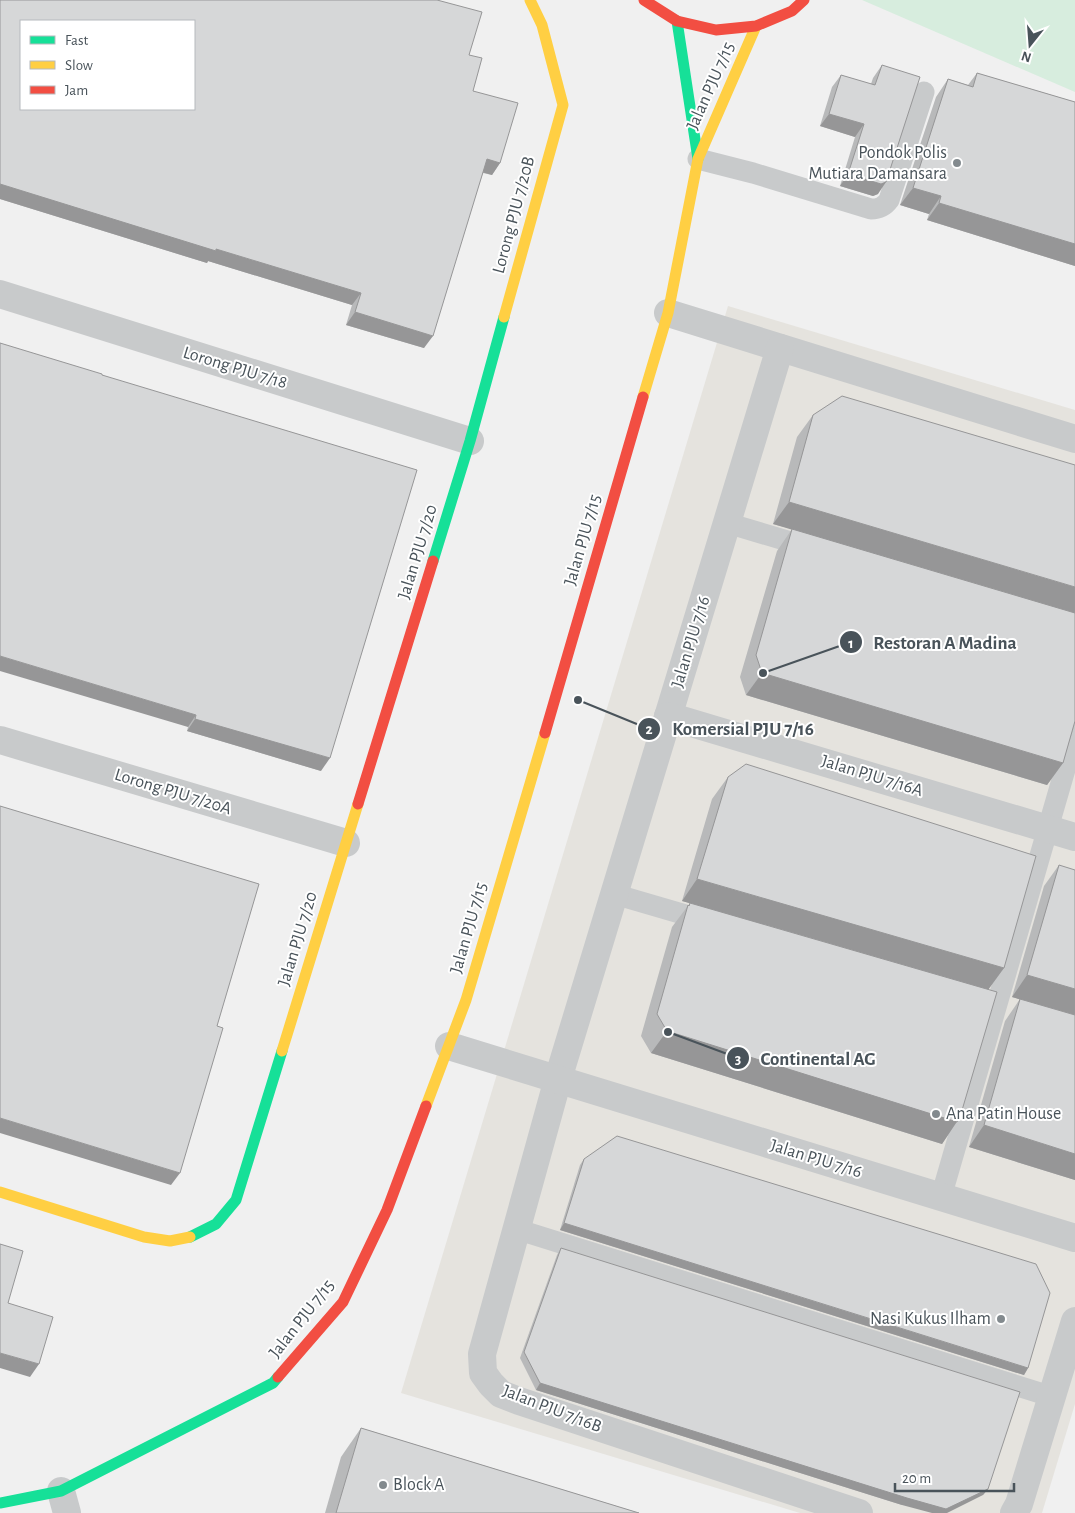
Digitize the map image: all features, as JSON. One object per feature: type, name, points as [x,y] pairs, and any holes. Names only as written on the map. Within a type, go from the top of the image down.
[{"type":"street","name":"Lorong PJU 7/20B","points":[[470,441],[563,105],[542,25],[530,0]]},
{"type":"street","points":[[644,0],[676,21],[716,30],[756,26],[792,10],[804,0]]},
{"type":"street","name":"Jalan PJU 7/15","points":[[676,21],[698,159]]},
{"type":"street","name":"Jalan PJU 7/15","points":[[0,1503],[64,1502],[273,1383],[343,1302],[387,1210],[466,1000],[668,313],[698,159],[756,26]]},
{"type":"street","name":"Lorong PJU 7/18","points":[[0,294],[470,441]]},
{"type":"street","points":[[668,313],[1075,439]]},
{"type":"street","name":"Jalan PJU 7/16","points":[[558,1080],[780,348]]},
{"type":"street","name":"Jalan PJU 7/20","points":[[0,1192],[144,1237],[170,1241],[193,1236],[216,1224],[236,1200],[470,441]]},
{"type":"street","name":"Jalan PJU 7/16A","points":[[668,716],[1075,837]]},
{"type":"street","name":"Lorong PJU 7/20A","points":[[0,740],[346,843]]},
{"type":"street","name":"Jalan PJU 7/16","points":[[449,1046],[1075,1238]]},
{"type":"street","name":"Jalan PJU 7/16B","points":[[558,1080],[482,1354],[482,1372],[501,1394],[859,1513]]},
{"type":"street","points":[[1014,1513],[1019,1504],[1075,1321]]},
{"type":"lane","points":[[698,159],[753,173],[871,209],[878,209],[885,206],[889,200],[924,92]]},
{"type":"lane","points":[[727,523],[830,554]]},
{"type":"lane","points":[[941,1197],[1075,735]]},
{"type":"lane","points":[[614,894],[729,927]]},
{"type":"lane","points":[[516,1229],[1052,1397]]},
{"type":"shaded area","points":[[728,306],[1075,410],[1075,1404],[1042,1513],[800,1513],[401,1393]]},
{"type":"green space","points":[[862,0],[1075,0],[1075,92]]},
{"type":"building","points":[[0,0],[437,0],[482,12],[469,55],[482,58],[473,91],[518,103],[500,163],[487,159],[433,336],[355,312],[361,293],[216,249],[216,251],[0,184]]},
{"type":"building","points":[[882,65],[920,77],[886,182],[881,184],[848,174],[864,124],[829,114],[841,75],[875,85]]},
{"type":"building","points":[[977,73],[1075,102],[1075,244],[939,203],[941,196],[913,188],[948,79],[973,87]]},
{"type":"building","points":[[0,343],[417,470],[330,758],[195,719],[196,715],[0,656]]},
{"type":"building","points":[[842,396],[1075,465],[1075,587],[789,502],[813,415]]},
{"type":"building","points":[[792,529],[1075,613],[1075,721],[1063,763],[762,673],[756,655]]},
{"type":"building","points":[[746,764],[1036,856],[1004,968],[697,879],[728,777]]},
{"type":"building","points":[[0,806],[259,884],[217,1026],[223,1028],[180,1173],[0,1118]]},
{"type":"building","points":[[1059,865],[1075,870],[1075,989],[1027,975]]},
{"type":"building","points":[[690,903],[997,992],[957,1122],[667,1031],[657,1014]]},
{"type":"building","points":[[1020,999],[1075,1015],[1075,1154],[984,1125]]},
{"type":"building","points":[[617,1136],[1036,1264],[1050,1293],[1028,1368],[564,1223],[584,1159]]},
{"type":"building","points":[[0,1244],[23,1251],[8,1303],[53,1317],[39,1364],[0,1353]]},
{"type":"building","points":[[561,1248],[1020,1392],[988,1489],[946,1509],[540,1383],[524,1352]]},
{"type":"building","points":[[361,1428],[639,1513],[336,1513]]},
{"type":"traffic: fast","points":[[677,21],[698,159]]},
{"type":"traffic: fast","points":[[433,561],[470,441],[504,317]]},
{"type":"traffic: fast","points":[[190,1237],[216,1224],[236,1200],[282,1051]]},
{"type":"traffic: fast","points":[[0,1503],[61,1491],[273,1383],[278,1377]]},
{"type":"traffic: slow","points":[[504,317],[563,105],[542,25],[530,0]]},
{"type":"traffic: slow","points":[[643,397],[668,313],[698,159],[756,26]]},
{"type":"traffic: slow","points":[[426,1106],[466,1000],[545,733]]},
{"type":"traffic: slow","points":[[282,1051],[358,804]]},
{"type":"traffic: slow","points":[[0,1192],[144,1237],[170,1241],[190,1237]]},
{"type":"traffic: jam","points":[[644,0],[677,21],[716,30],[756,26],[792,11],[804,0]]},
{"type":"traffic: jam","points":[[545,733],[643,397]]},
{"type":"traffic: jam","points":[[358,804],[433,561]]},
{"type":"traffic: jam","points":[[278,1377],[343,1302],[387,1210],[426,1106]]},
{"type":"place","name":"Pondok Polis Mutiara Damansara","points":[[957,163]]},
{"type":"place","name":"Restoran A Madina","points":[[763,673]]},
{"type":"place","name":"Komersial PJU 7/16","points":[[578,700]]},
{"type":"place","name":"Continental AG","points":[[668,1032]]},
{"type":"place","name":"Ana Patin House","points":[[936,1114]]},
{"type":"place","name":"Nasi Kukus Ilham","points":[[1001,1319]]},
{"type":"place","name":"Block A","points":[[383,1485]]}]
